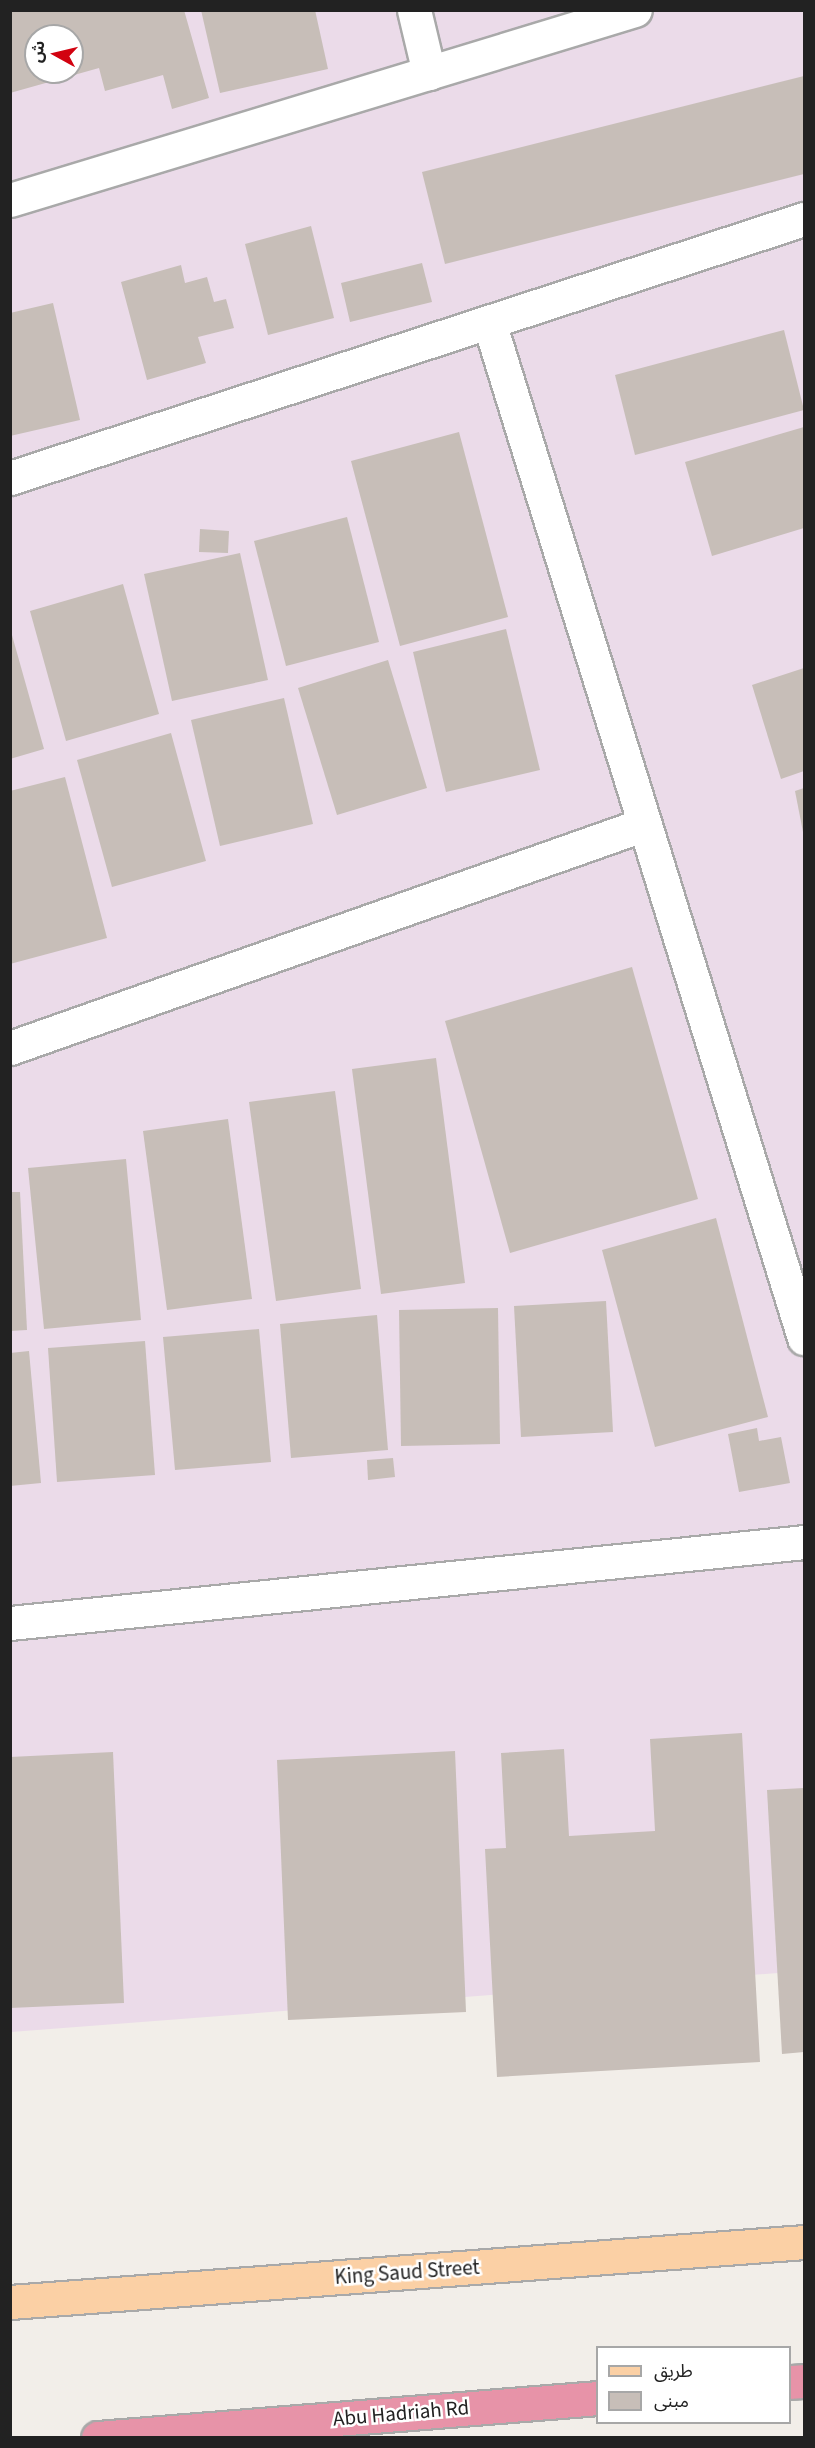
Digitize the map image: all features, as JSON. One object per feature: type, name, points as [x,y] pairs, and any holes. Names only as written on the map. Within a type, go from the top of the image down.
[{"type":"highway","name":"Abu Hadriah Rd","points":[[98,2438],[596,2398]]},
{"type":"main road","name":"King Saud Street","points":[[10,2302],[804,2242]]},
{"type":"street","points":[[414,10],[429,73]]},
{"type":"street","points":[[10,200],[635,10]]},
{"type":"street","points":[[10,478],[804,219]]},
{"type":"street","points":[[489,322],[804,1338]]},
{"type":"street","points":[[10,1048],[645,824]]},
{"type":"street","points":[[10,1623],[804,1542]]},
{"type":"shaded area","points":[[11,11],[804,11],[804,1971],[11,2032]]},
{"type":"building","points":[[10,10],[184,10],[209,98],[172,109],[163,75],[105,91],[99,68],[84,72],[84,24],[24,24],[24,84],[42,84],[10,93]]},
{"type":"building","points":[[201,10],[315,10],[328,69],[220,93]]},
{"type":"building","points":[[804,76],[804,174],[445,264],[422,172]]},
{"type":"building","points":[[311,226],[334,318],[268,335],[245,244]]},
{"type":"building","points":[[422,263],[432,302],[350,322],[341,283]]},
{"type":"building","points":[[181,265],[185,283],[207,277],[214,302],[226,299],[234,328],[198,337],[206,363],[147,380],[121,282]]},
{"type":"building","points":[[53,303],[80,420],[10,436],[10,313]]},
{"type":"building","points":[[784,330],[804,410],[635,455],[615,375]]},
{"type":"building","points":[[804,427],[804,528],[712,556],[685,462]]},
{"type":"building","points":[[459,432],[508,617],[400,646],[351,461]]},
{"type":"building","points":[[347,517],[379,642],[286,666],[254,541]]},
{"type":"building","points":[[200,529],[229,531],[228,553],[199,552]]},
{"type":"building","points":[[240,553],[268,680],[172,701],[144,574]]},
{"type":"building","points":[[123,584],[159,714],[66,741],[30,611]]},
{"type":"building","points":[[10,628],[44,749],[10,759]]},
{"type":"building","points":[[506,629],[540,770],[446,792],[413,652]]},
{"type":"building","points":[[388,660],[427,788],[337,815],[298,688]]},
{"type":"building","points":[[804,668],[804,771],[781,779],[752,685]]},
{"type":"building","points":[[284,698],[313,824],[220,846],[191,720]]},
{"type":"building","points":[[171,733],[206,861],[112,887],[77,760]]},
{"type":"building","points":[[65,777],[107,938],[10,964],[10,791]]},
{"type":"building","points":[[804,788],[804,832],[803,832],[795,791]]},
{"type":"building","points":[[632,967],[698,1199],[510,1253],[445,1021]]},
{"type":"building","points":[[436,1058],[465,1283],[381,1294],[352,1069]]},
{"type":"building","points":[[335,1091],[361,1289],[276,1301],[249,1102]]},
{"type":"building","points":[[228,1119],[252,1299],[167,1310],[143,1131]]},
{"type":"building","points":[[126,1159],[141,1320],[44,1329],[28,1168]]},
{"type":"building","points":[[10,1192],[20,1192],[27,1330],[10,1331]]},
{"type":"building","points":[[716,1218],[768,1417],[655,1447],[602,1250]]},
{"type":"building","points":[[606,1301],[613,1432],[521,1437],[514,1306]]},
{"type":"building","points":[[498,1308],[500,1444],[401,1446],[399,1310]]},
{"type":"building","points":[[377,1315],[388,1450],[291,1458],[280,1324]]},
{"type":"building","points":[[259,1329],[271,1462],[175,1470],[163,1337]]},
{"type":"building","points":[[145,1341],[155,1475],[57,1482],[48,1348]]},
{"type":"building","points":[[29,1351],[41,1483],[10,1486],[10,1353]]},
{"type":"building","points":[[757,1428],[759,1441],[781,1437],[790,1483],[739,1492],[728,1434]]},
{"type":"building","points":[[393,1458],[395,1477],[368,1480],[367,1460]]},
{"type":"building","points":[[742,1733],[760,2062],[497,2077],[485,1849],[506,1848],[501,1753],[564,1749],[569,1836],[655,1831],[650,1739]]},
{"type":"building","points":[[455,1751],[466,2012],[288,2020],[277,1760]]},
{"type":"building","points":[[113,1752],[124,2003],[10,2008],[10,1757]]},
{"type":"building","points":[[804,1788],[804,2052],[782,2054],[767,1790]]}]
